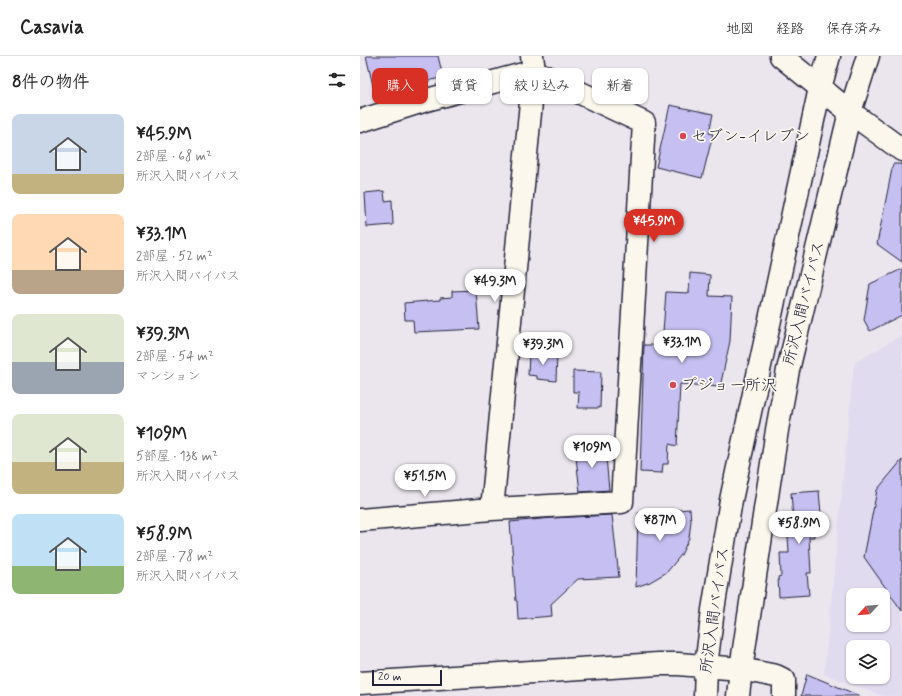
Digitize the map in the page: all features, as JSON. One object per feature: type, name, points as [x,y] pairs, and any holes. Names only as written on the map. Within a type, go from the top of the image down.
[{"type":"main road","points":[[781,56],[850,112],[902,150]]},
{"type":"main road","name":"所沢入間バイパス","points":[[704,696],[713,610],[731,500],[820,88],[829,56]]},
{"type":"main road","name":"所沢入間バイパス","points":[[738,696],[777,430],[788,370],[850,112],[868,56]]},
{"type":"main road","points":[[360,121],[533,64],[644,123],[622,502],[492,509],[360,520]]},
{"type":"main road","points":[[492,509],[533,64]]},
{"type":"main road","points":[[360,684],[658,664],[678,664],[741,669],[776,676],[784,680],[784,696]]},
{"type":"shaded area","points":[[902,335],[902,696],[883,696],[851,684],[890,684],[890,640],[846,640],[846,682],[824,674],[854,363]]},
{"type":"building","points":[[366,56],[438,56],[441,68],[436,68],[436,79],[428,81],[428,68],[372,68],[372,82]]},
{"type":"building","points":[[670,105],[713,114],[709,133],[713,134],[702,178],[656,167]]},
{"type":"building","points":[[893,164],[902,164],[902,262],[877,244]]},
{"type":"building","points":[[384,191],[385,201],[392,200],[393,225],[367,227],[365,193]]},
{"type":"building","points":[[902,269],[902,315],[870,331],[864,320],[870,284]]},
{"type":"building","points":[[690,273],[710,275],[709,296],[732,297],[730,341],[720,387],[680,384],[677,446],[669,444],[668,464],[663,464],[662,473],[640,472],[644,345],[662,345],[666,292],[689,293]]},
{"type":"building","points":[[476,290],[479,329],[414,332],[413,320],[405,320],[404,303],[440,300],[440,298],[452,297],[452,291]]},
{"type":"building","points":[[529,353],[557,354],[556,381],[537,379],[537,376],[528,375]]},
{"type":"building","points":[[573,371],[601,372],[600,408],[578,408],[579,392],[573,392]]},
{"type":"building","points":[[605,446],[609,490],[580,492],[575,449]]},
{"type":"building","points":[[902,460],[902,611],[890,594],[890,588],[886,588],[864,557],[877,490]]},
{"type":"building","points":[[819,491],[821,514],[812,514],[814,537],[809,537],[811,573],[807,573],[809,595],[779,597],[778,577],[781,576],[780,553],[789,553],[787,519],[793,519],[791,493]]},
{"type":"building","points":[[690,509],[691,521],[689,538],[681,555],[667,572],[650,582],[636,587],[638,513]]},
{"type":"building","points":[[612,515],[619,577],[578,579],[551,604],[552,616],[518,619],[510,522]]},
{"type":"building","points":[[807,674],[860,696],[801,696]]},
{"type":"place","name":"セブン-イレブン","points":[[683,136]]},
{"type":"place","name":"プジョー所沢","points":[[673,385]]}]
